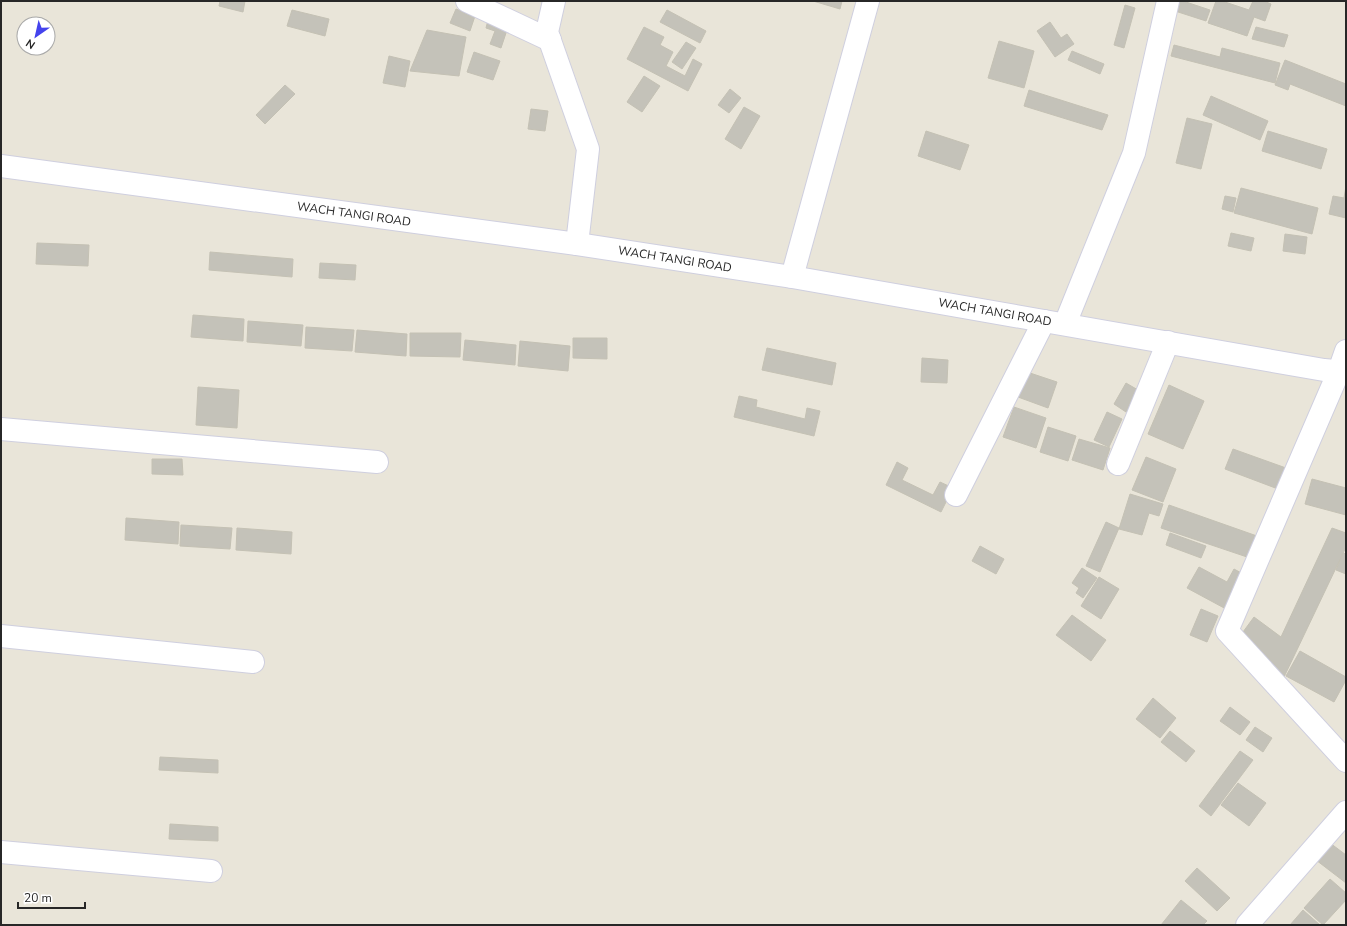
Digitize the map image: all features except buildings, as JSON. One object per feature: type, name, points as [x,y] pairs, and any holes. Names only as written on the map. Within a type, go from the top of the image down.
[{"type":"street","points":[[467,1],[550,40]]},
{"type":"street","points":[[554,1],[547,32],[588,149],[577,244]]},
{"type":"street","points":[[792,277],[868,1]]},
{"type":"street","points":[[1065,324],[1134,153],[1168,1]]},
{"type":"street","name":"WACH TANGI ROAD","points":[[1,166],[577,244],[792,277],[1324,370],[1344,365]]},
{"type":"street","points":[[956,494],[1044,321]]},
{"type":"street","points":[[1118,464],[1168,342]]},
{"type":"street","points":[[1344,365],[1227,631],[1346,761]]},
{"type":"street","points":[[1,429],[377,462]]},
{"type":"street","points":[[1,636],[253,662]]},
{"type":"street","points":[[1247,925],[1346,812]]},
{"type":"street","points":[[1,852],[211,871]]}]
